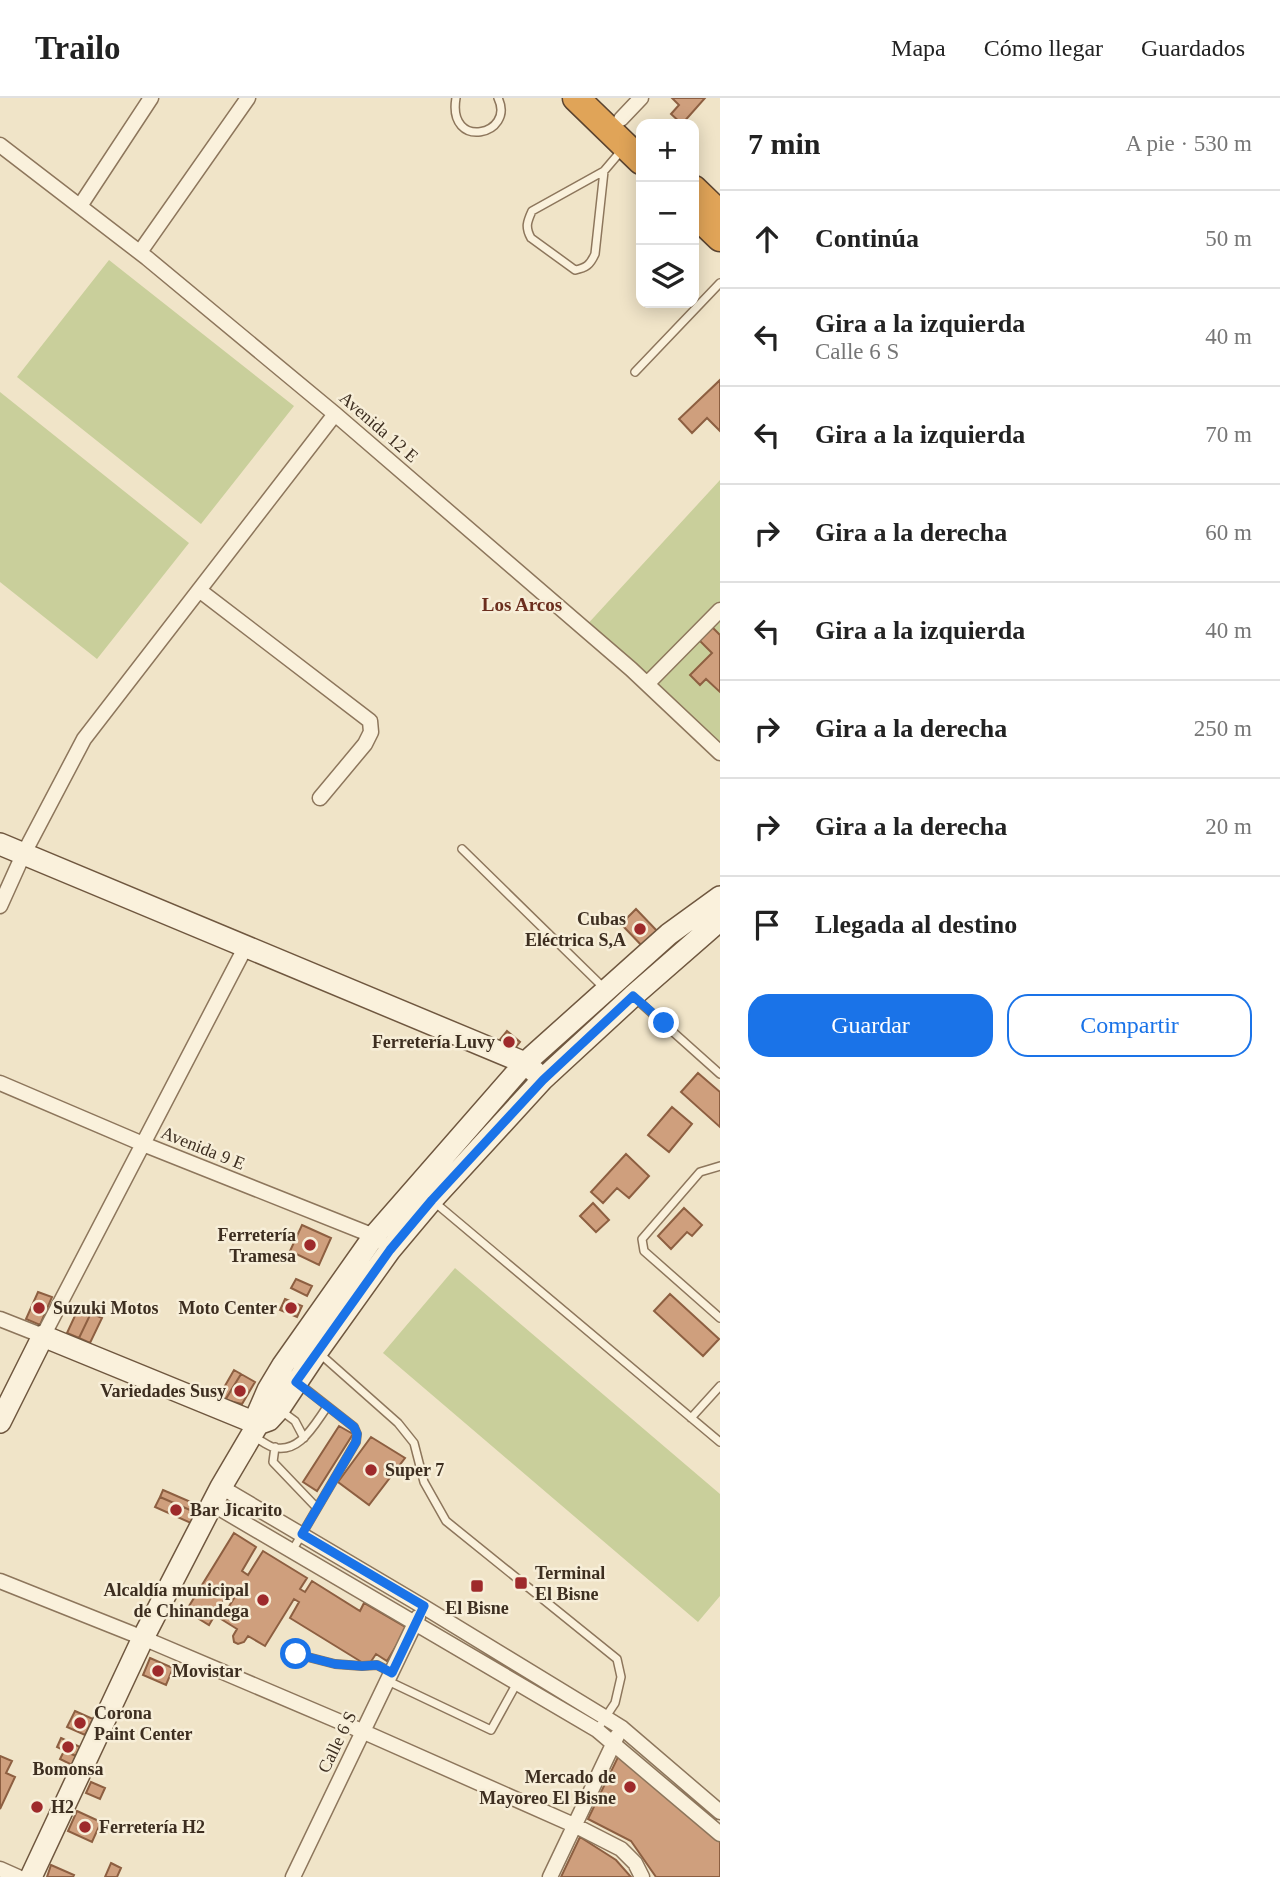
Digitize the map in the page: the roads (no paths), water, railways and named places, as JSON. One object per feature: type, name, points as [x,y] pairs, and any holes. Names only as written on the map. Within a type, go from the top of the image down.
[{"type":"highway","points":[[576,98],[636,148]]},
{"type":"highway","points":[[600,98],[621,119],[636,148]]},
{"type":"highway","points":[[699,194],[720,214]]},
{"type":"highway","points":[[699,218],[720,238]]},
{"type":"street","points":[[80,206],[151,98]]},
{"type":"street","points":[[140,253],[248,98]]},
{"type":"street","points":[[621,119],[641,98]]},
{"type":"street","name":"Avenida 12 E","points":[[0,145],[140,253],[335,414],[647,684],[720,753]]},
{"type":"street","points":[[0,906],[23,855],[85,739],[335,414]]},
{"type":"street","points":[[199,590],[370,721],[371,732],[365,744],[320,798]]},
{"type":"street","points":[[647,684],[720,610]]},
{"type":"street","points":[[0,844],[526,1063],[543,1080]]},
{"type":"street","points":[[31,1877],[143,1638],[217,1496],[255,1430],[258,1413],[283,1365],[424,1194],[526,1063],[669,934],[720,897]]},
{"type":"street","points":[[424,1194],[633,996],[720,920]]},
{"type":"street","points":[[0,1422],[245,948]]},
{"type":"street","name":"Avenida 9 E","points":[[0,1083],[382,1243]]},
{"type":"street","points":[[255,1430],[279,1409],[317,1352],[382,1243]]},
{"type":"street","points":[[0,1319],[255,1430]]},
{"type":"street","points":[[217,1496],[302,1534],[606,1717],[720,1812]]},
{"type":"street","points":[[217,1496],[292,1551],[597,1730],[720,1834]]},
{"type":"street","points":[[0,1581],[143,1638],[364,1732],[576,1826],[621,1849],[635,1863],[642,1877]]},
{"type":"street","name":"Calle 6 S","points":[[293,1877],[424,1606]]},
{"type":"street","points":[[550,1877],[622,1728]]},
{"type":"street","points":[[0,1869],[18,1877]]},
{"type":"lane","points":[[456,98],[454,112],[460,126],[474,133],[489,130],[499,120],[502,105],[498,98]]},
{"type":"lane","points":[[604,171],[595,254],[585,268],[575,270],[531,238],[526,222],[532,211],[604,171],[636,148]]},
{"type":"lane","points":[[635,372],[720,283]]},
{"type":"lane","points":[[462,849],[607,990],[633,996],[720,1074]]},
{"type":"lane","points":[[720,1166],[700,1172],[642,1239],[644,1251],[720,1318]]},
{"type":"lane","points":[[424,1194],[720,1442]]},
{"type":"lane","points":[[317,1352],[398,1423],[414,1443],[424,1482],[446,1521],[617,1659],[621,1677],[615,1703],[597,1730]]},
{"type":"lane","points":[[292,1551],[356,1442],[357,1434],[354,1427],[296,1382]]},
{"type":"lane","points":[[691,1418],[720,1386]]},
{"type":"lane","points":[[255,1430],[275,1447],[292,1447],[304,1438],[327,1407]]},
{"type":"lane","points":[[279,1409],[295,1420],[304,1438]]},
{"type":"lane","points":[[275,1447],[273,1462],[317,1508]]},
{"type":"lane","points":[[296,1654],[335,1664],[377,1665],[390,1677],[491,1730],[525,1668]]},
{"type":"place","name":"Cubas Eléctrica S,A","points":[[640,929]]},
{"type":"place","name":"Ferretería Luvy","points":[[509,1042]]},
{"type":"place","name":"Ferretería Tramesa","points":[[310,1245]]},
{"type":"place","name":"Suzuki Motos","points":[[39,1308]]},
{"type":"place","name":"Moto Center","points":[[291,1308]]},
{"type":"place","name":"Variedades Susy","points":[[240,1391]]},
{"type":"place","name":"Super 7","points":[[371,1470]]},
{"type":"place","name":"Bar Jicarito","points":[[176,1510]]},
{"type":"place","name":"Terminal El Bisne","points":[[521,1583]]},
{"type":"place","name":"El Bisne","points":[[477,1586]]},
{"type":"place","name":"Alcaldía municipal de Chinandega","points":[[263,1600]]},
{"type":"place","name":"Movistar","points":[[158,1671]]},
{"type":"place","name":"Corona Paint Center","points":[[80,1723]]},
{"type":"place","name":"Bomonsa","points":[[68,1747]]},
{"type":"place","name":"Mercado de Mayoreo El Bisne","points":[[630,1787]]},
{"type":"place","name":"H2","points":[[37,1807]]},
{"type":"place","name":"Ferretería H2","points":[[85,1827]]},
{"type":"district","name":"Los Arcos","points":[[522,604]]}]
